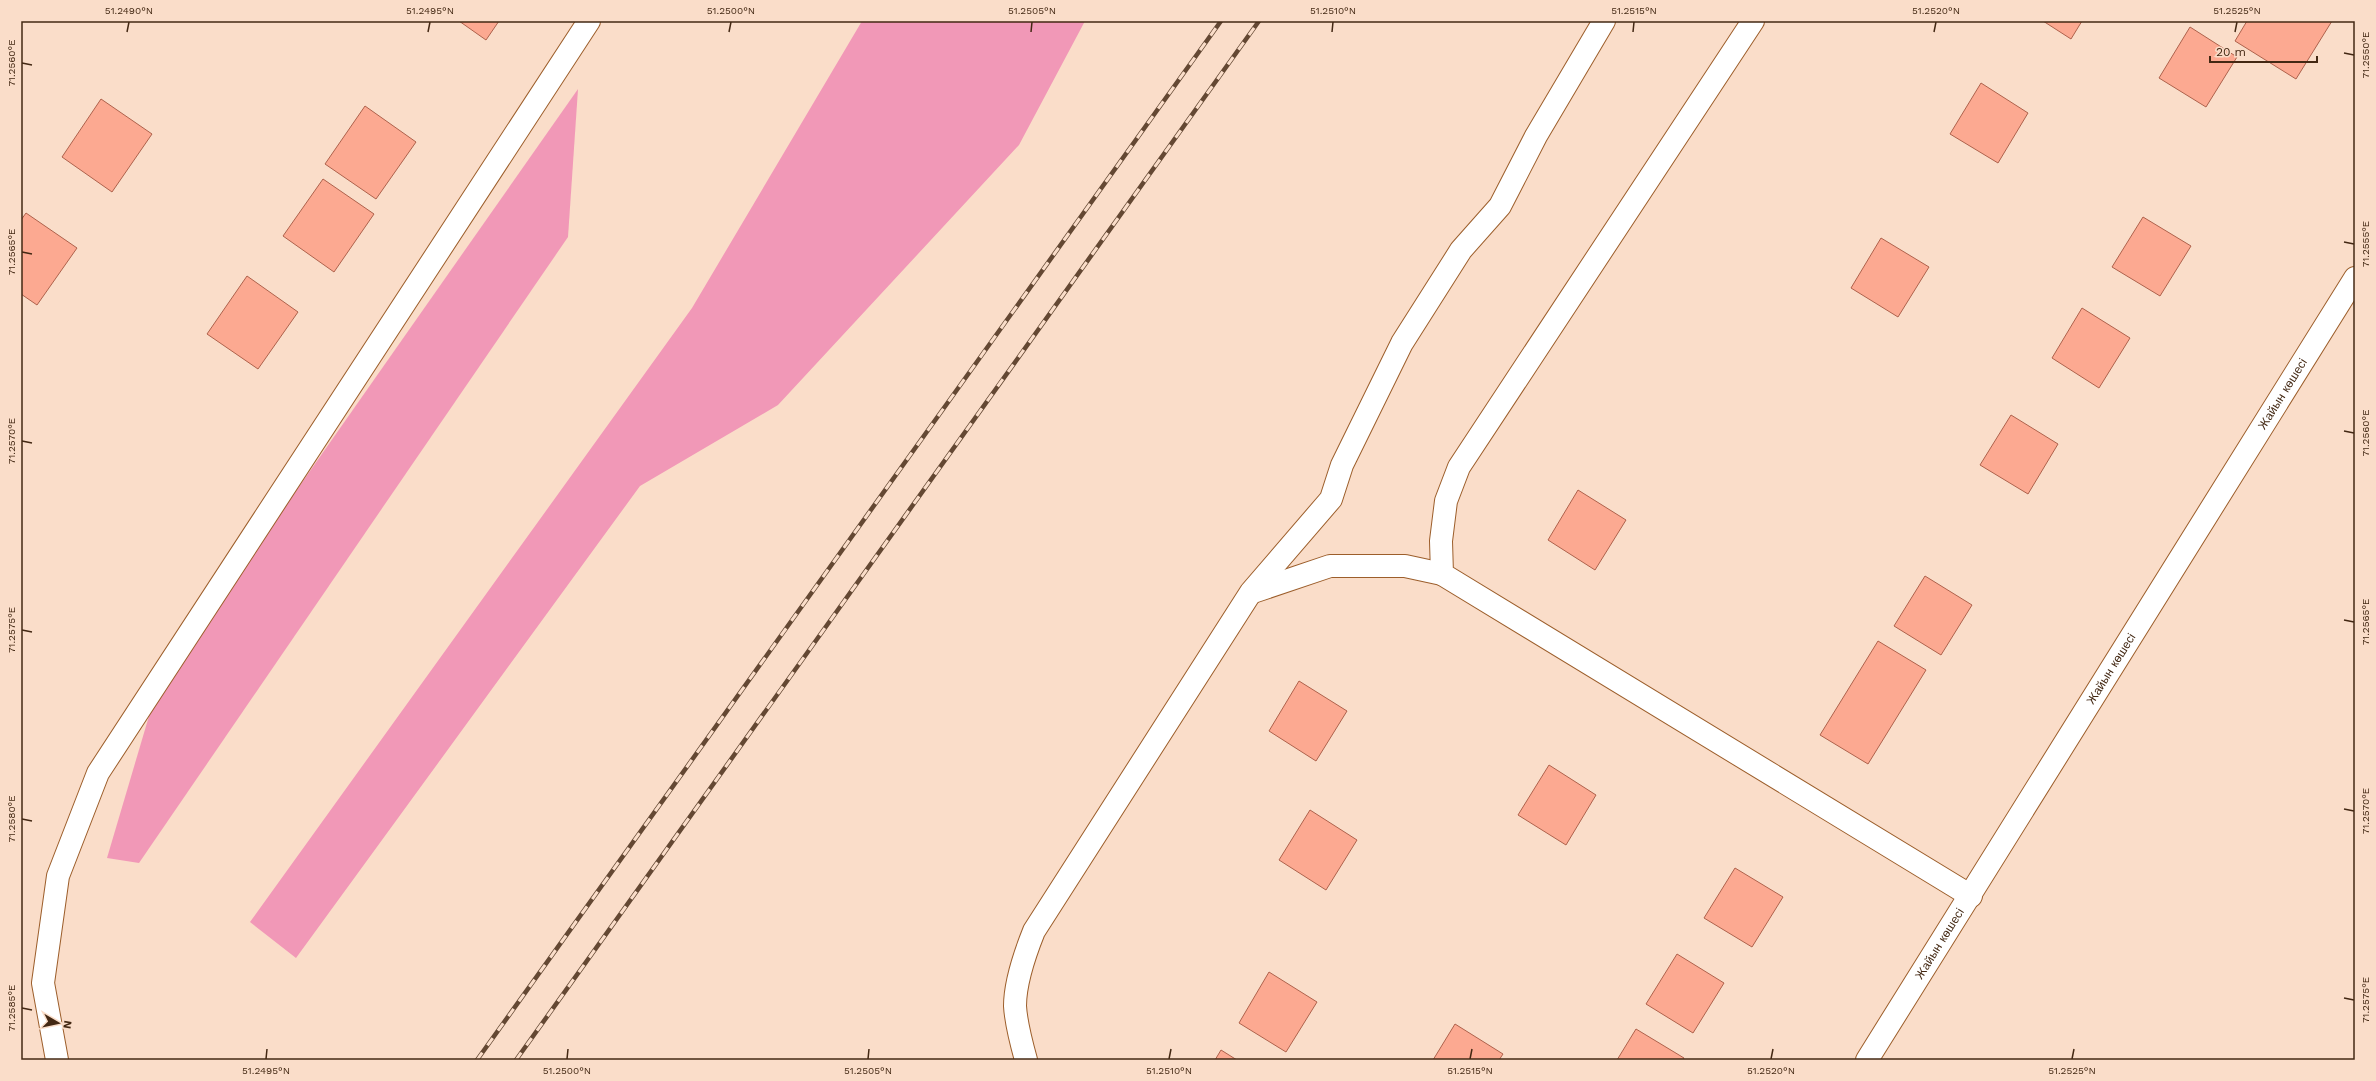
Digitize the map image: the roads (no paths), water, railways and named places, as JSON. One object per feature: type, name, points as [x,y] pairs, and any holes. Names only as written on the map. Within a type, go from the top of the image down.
[{"type":"street","points":[[57,1060],[43,983],[58,876],[98,773],[589,21]]},
{"type":"street","points":[[1026,1060],[1018,1027],[1015,1004],[1027,950],[1034,931],[1251,592],[1330,499],[1342,465],[1402,342],[1461,250],[1500,206],[1536,136],[1604,21]]},
{"type":"street","points":[[1442,574],[1441,541],[1446,501],[1459,467],[1753,21]]},
{"type":"street","name":"Жайын көшесі","points":[[1867,1060],[1971,896],[2355,278]]},
{"type":"street","points":[[1251,592],[1330,566],[1405,566],[1442,574],[1971,896]]},
{"type":"railway","points":[[477,1060],[1221,21]]},
{"type":"railway","points":[[516,1060],[1259,21]]}]
